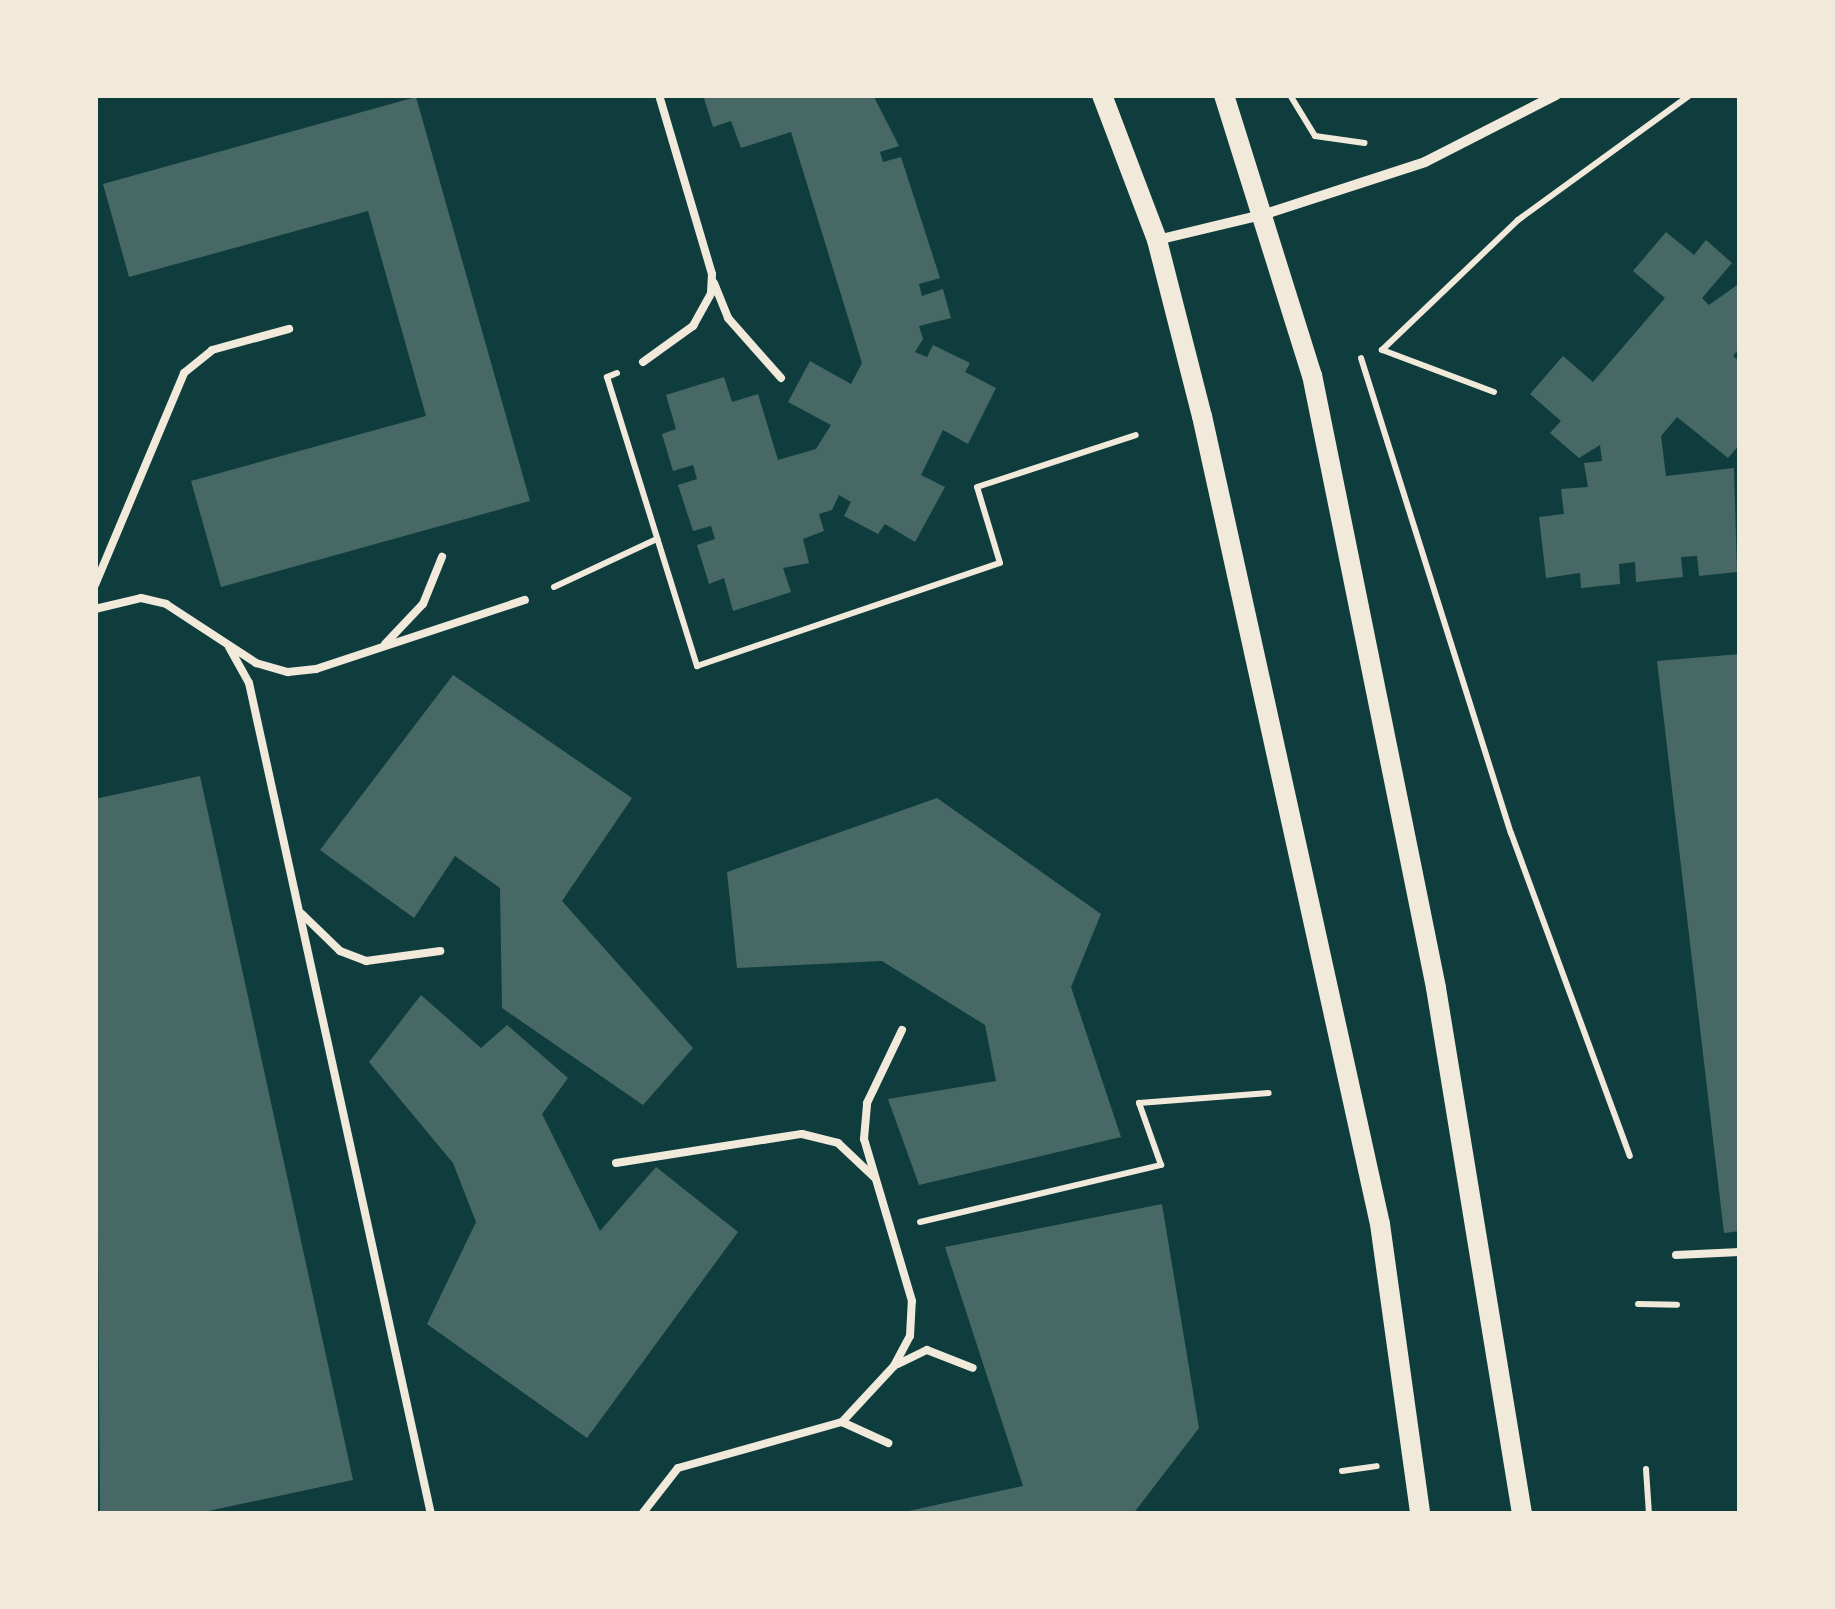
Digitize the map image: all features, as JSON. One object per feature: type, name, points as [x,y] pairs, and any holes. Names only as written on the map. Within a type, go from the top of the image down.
[{"type":"main road","points":[[1102,95],[1157,240],[1380,1224],[1420,1514]]},
{"type":"main road","points":[[1224,95],[1312,375],[1436,988],[1522,1514]]},
{"type":"street","points":[[1157,240],[1262,215],[1425,162],[1556,95]]},
{"type":"lane","points":[[659,95],[728,318],[782,378]]},
{"type":"lane","points":[[643,362],[693,326],[710,293],[712,274]]},
{"type":"lane","points":[[95,584],[184,373],[212,350],[289,329]]},
{"type":"lane","points":[[380,649],[423,604],[442,558]]},
{"type":"lane","points":[[95,609],[140,598],[166,604],[229,647],[288,672],[380,649],[525,600]]},
{"type":"lane","points":[[229,647],[249,682],[432,1514]]},
{"type":"lane","points":[[298,906],[319,935],[366,960],[440,951]]},
{"type":"lane","points":[[642,1514],[678,1468],[702,1456],[842,1422],[894,1366],[910,1336],[912,1301],[864,1138],[867,1103],[902,1030]]},
{"type":"lane","points":[[616,1163],[802,1134],[838,1143],[876,1181]]},
{"type":"lane","points":[[1676,1255],[1740,1252]]},
{"type":"lane","points":[[894,1366],[927,1350],[973,1368]]},
{"type":"lane","points":[[842,1422],[888,1443]]},
{"type":"path","points":[[1290,95],[1315,136]]},
{"type":"path","points":[[1494,392],[1382,350],[1518,220],[1690,95]]},
{"type":"path","points":[[1360,358],[1512,833],[1630,1156]]},
{"type":"path","points":[[643,362],[607,378],[697,666],[1000,562],[977,488],[1136,435]]},
{"type":"path","points":[[525,600],[657,539]]},
{"type":"path","points":[[889,1229],[1161,1165],[1139,1103],[1269,1093]]},
{"type":"path","points":[[1638,1304],[1678,1306]]},
{"type":"path","points":[[1342,1471],[1381,1466]]},
{"type":"path","points":[[1646,1468],[1649,1514]]},
{"type":"building","points":[[703,95],[873,95],[899,146],[880,152],[883,162],[901,157],[940,278],[919,284],[922,296],[943,289],[951,318],[919,326],[923,339],[915,352],[927,357],[933,345],[970,363],[965,372],[996,388],[968,444],[943,430],[921,475],[945,487],[915,542],[885,524],[878,534],[844,516],[851,502],[839,495],[832,510],[819,514],[824,531],[803,539],[809,563],[783,568],[791,592],[733,611],[724,578],[709,584],[697,545],[715,539],[711,526],[693,531],[678,485],[697,479],[693,465],[673,471],[662,434],[676,429],[666,395],[724,377],[732,402],[758,394],[778,460],[816,449],[831,425],[788,402],[810,361],[851,384],[862,363],[791,132],[741,148],[731,121],[713,127]]},
{"type":"building","points":[[416,97],[530,501],[221,587],[191,481],[426,416],[368,211],[129,277],[103,184]]},
{"type":"building","points":[[1666,232],[1694,255],[1706,240],[1732,263],[1702,298],[1709,305],[1740,283],[1740,348],[1733,356],[1740,362],[1740,444],[1728,458],[1677,417],[1661,436],[1666,476],[1734,468],[1737,572],[1699,576],[1697,556],[1681,557],[1683,577],[1636,582],[1635,562],[1619,564],[1620,584],[1581,588],[1580,573],[1546,578],[1539,517],[1564,514],[1561,489],[1588,487],[1584,463],[1602,461],[1600,445],[1579,458],[1550,433],[1561,421],[1530,394],[1563,356],[1593,382],[1665,298],[1633,271]]},
{"type":"building","points":[[1740,654],[1740,1231],[1724,1233],[1657,661]]},
{"type":"building","points":[[453,675],[632,798],[562,901],[693,1048],[643,1105],[502,1008],[500,888],[455,856],[414,918],[320,850]]},
{"type":"building","points":[[200,776],[353,1480],[194,1514],[100,1514],[95,799]]},
{"type":"building","points":[[937,798],[1101,914],[1071,987],[1121,1137],[919,1185],[888,1099],[996,1081],[985,1025],[882,961],[737,968],[727,872]]},
{"type":"building","points":[[421,995],[481,1048],[507,1025],[568,1078],[542,1114],[600,1231],[656,1167],[738,1232],[587,1438],[427,1324],[476,1222],[453,1163],[369,1062]]},
{"type":"building","points":[[1162,1204],[1199,1428],[1133,1514],[895,1514],[1023,1486],[945,1247]]}]
